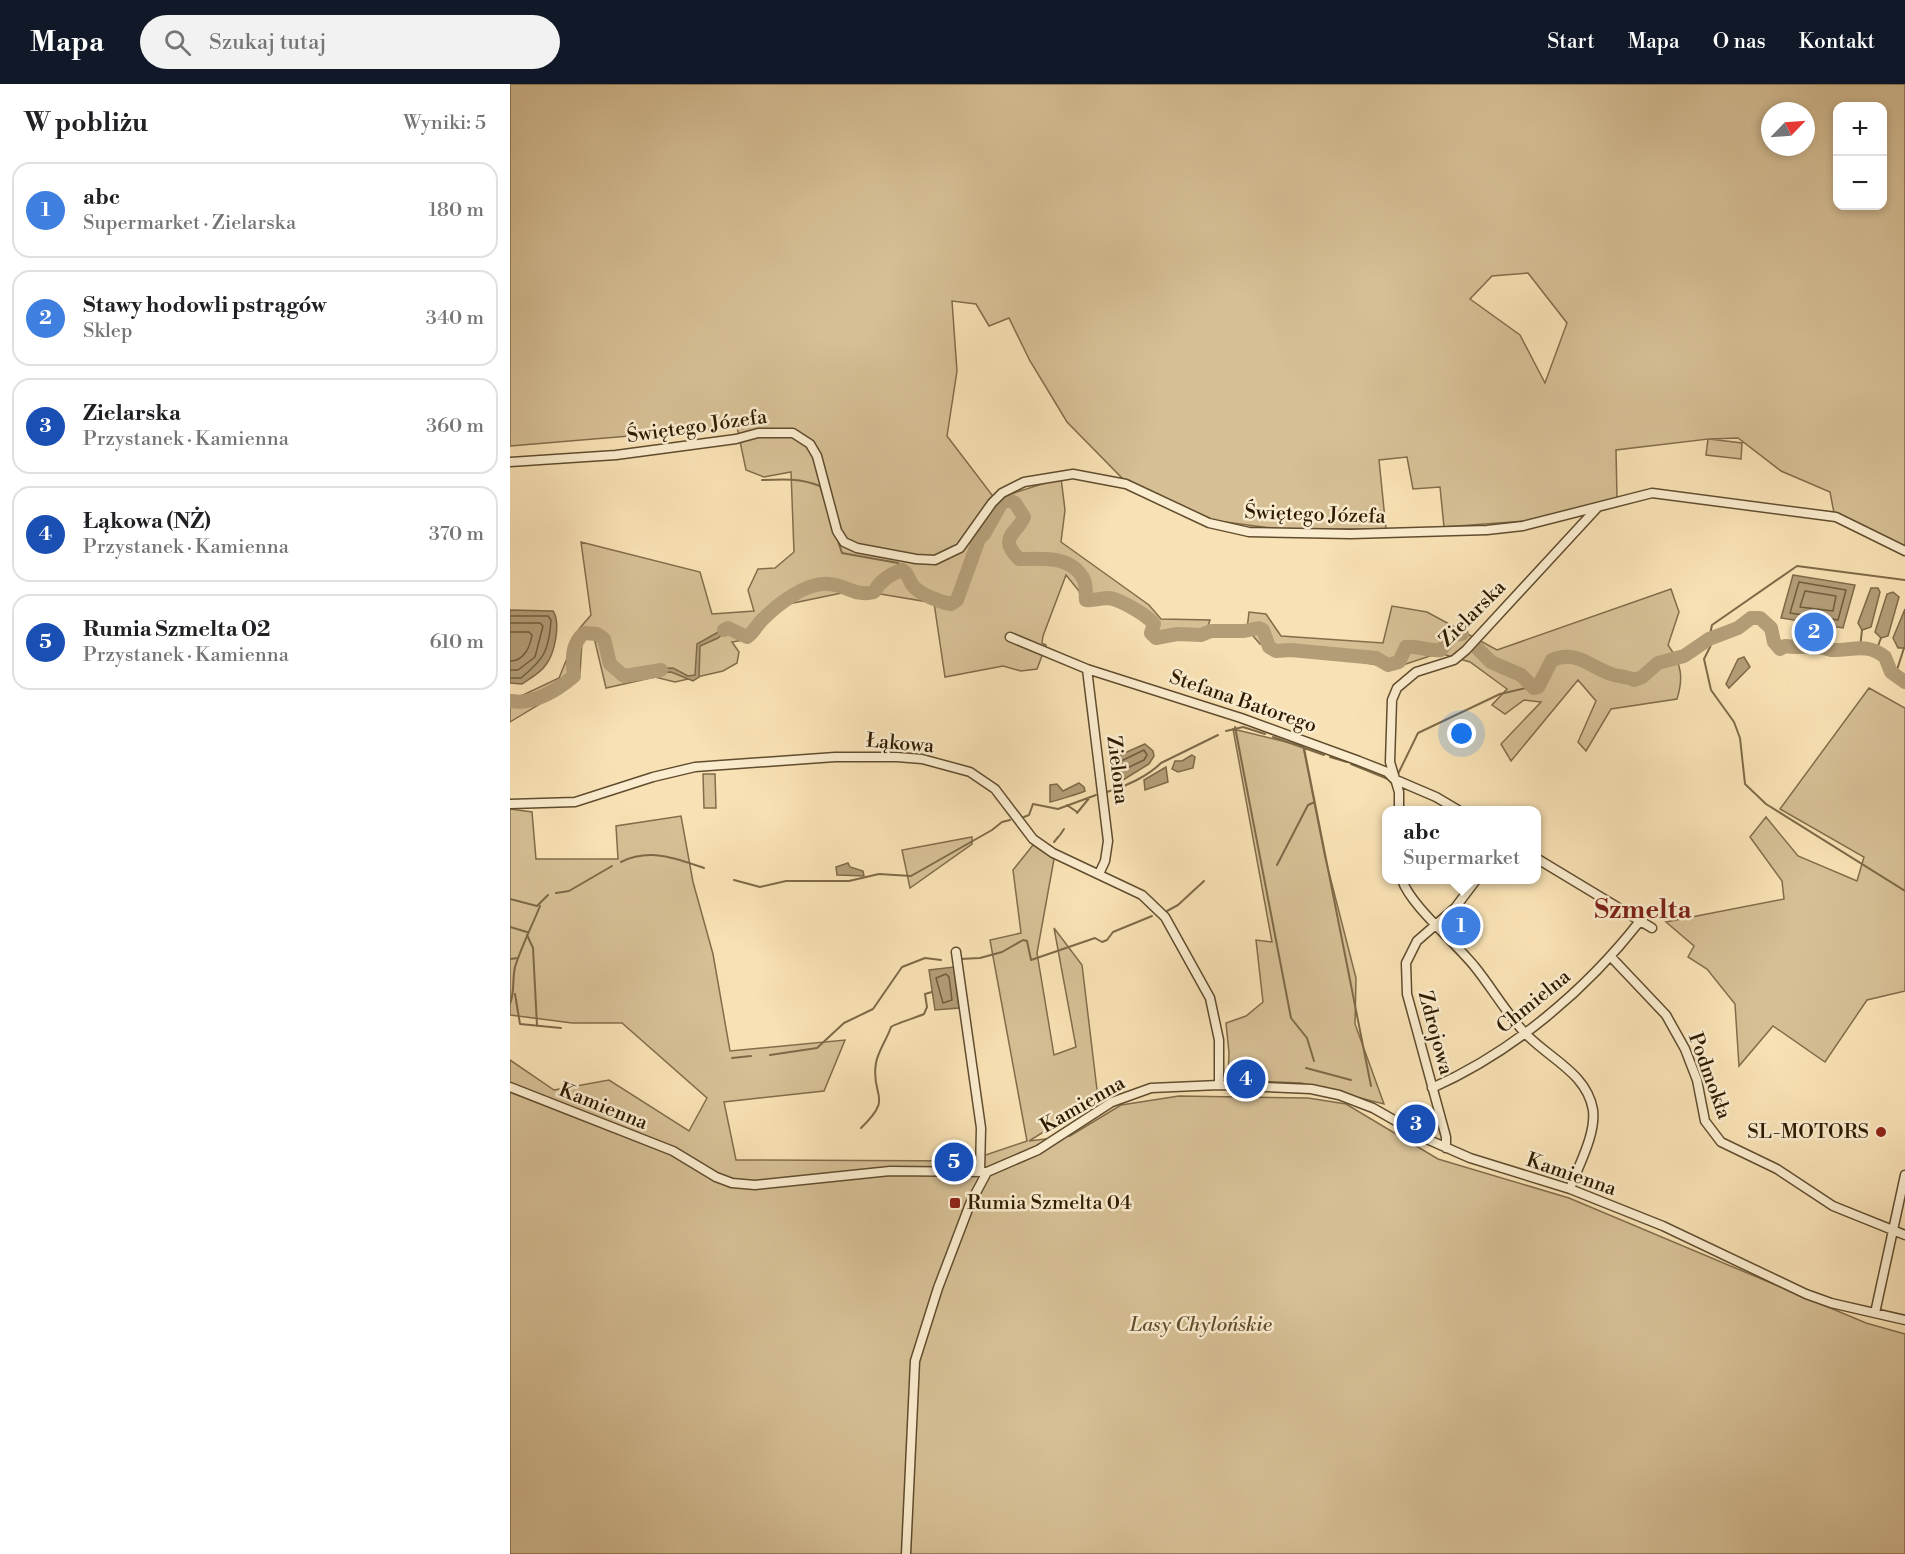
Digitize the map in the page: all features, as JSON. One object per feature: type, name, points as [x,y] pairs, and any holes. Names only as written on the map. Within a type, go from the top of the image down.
[{"type":"street","name":"Świętego Józefa","points":[[510,462],[616,455],[764,432],[793,433],[805,439],[817,456],[837,531],[844,542],[857,548],[916,560],[946,557],[960,549],[992,503],[1012,487],[1061,474],[1092,476],[1126,484],[1180,511],[1218,526],[1282,534],[1442,533],[1487,530],[1523,526],[1652,493],[1836,517],[1905,551]]},
{"type":"street","name":"Zielarska","points":[[1399,806],[1399,792],[1390,762],[1392,700],[1397,688],[1416,672],[1447,663],[1466,650],[1598,508]]},
{"type":"street","name":"Stefana Batorego","points":[[1010,637],[1087,669],[1322,747],[1387,772],[1394,779],[1451,806]]},
{"type":"street","name":"Zielona","points":[[1087,669],[1107,823],[1108,841],[1105,861],[1099,874]]},
{"type":"street","name":"Łąkowa","points":[[510,804],[575,802],[653,777],[695,767],[835,757],[922,759],[970,772],[987,781],[1033,839],[1053,853],[1142,895],[1154,904],[1185,950],[1210,998],[1216,1024],[1220,1062],[1219,1085]]},
{"type":"street","points":[[1541,861],[1652,928]]},
{"type":"street","points":[[1404,884],[1411,897],[1476,968],[1524,1033],[1579,1079],[1588,1094],[1593,1111],[1592,1125],[1570,1189]]},
{"type":"street","name":"Zdrojowa","points":[[1446,1148],[1446,1137],[1407,994],[1406,979],[1409,953],[1418,941],[1455,908],[1472,884]]},
{"type":"street","name":"Chmielna","points":[[1432,1088],[1472,1070],[1524,1033],[1612,958],[1641,921]]},
{"type":"street","points":[[906,1554],[915,1361],[938,1287],[983,1172],[981,1128],[957,952]]},
{"type":"street","name":"Podmokła","points":[[1612,958],[1666,1016],[1685,1049],[1697,1080],[1705,1121],[1721,1142],[1777,1169],[1833,1206],[1905,1235]]},
{"type":"street","name":"Kamienna","points":[[510,1087],[673,1151],[732,1184],[756,1185],[890,1171],[983,1172],[1038,1150],[1130,1094],[1151,1088],[1219,1085],[1301,1088],[1339,1095],[1373,1108],[1446,1148],[1490,1165],[1570,1189],[1663,1226],[1806,1294],[1831,1303],[1905,1320]]},
{"type":"street","points":[[1875,1313],[1905,1175]]},
{"type":"green space","points":[[510,84],[1905,84],[1905,549],[1834,513],[1830,492],[1781,471],[1738,438],[1709,439],[1742,443],[1741,459],[1706,455],[1708,439],[1616,450],[1617,498],[1525,521],[1444,527],[1440,487],[1413,489],[1407,457],[1379,460],[1386,529],[1278,529],[1211,520],[1126,482],[1067,422],[1030,361],[1009,318],[989,326],[976,304],[952,301],[957,371],[947,436],[995,499],[1061,478],[1065,510],[1061,542],[1149,605],[1161,619],[1210,620],[1208,626],[1187,637],[1157,635],[1126,610],[1112,604],[1082,602],[1079,591],[1066,575],[1043,636],[1042,643],[1046,645],[1037,669],[1021,671],[1003,666],[945,677],[934,603],[856,590],[779,606],[755,638],[732,642],[739,652],[737,663],[723,671],[675,682],[655,677],[606,688],[593,633],[582,642],[580,673],[550,698],[510,722],[510,695],[521,696],[559,678],[579,629],[591,615],[581,542],[700,572],[712,614],[754,611],[748,590],[758,569],[775,568],[794,552],[791,472],[764,477],[746,470],[737,427],[510,446]],"holes":[[[1528,273],[1567,323],[1545,383],[1520,335],[1470,299],[1492,276]]]},
{"type":"green space","points":[[1671,589],[1679,612],[1668,645],[1680,670],[1677,699],[1611,709],[1586,751],[1578,742],[1596,701],[1578,680],[1511,761],[1501,744],[1541,702],[1524,700],[1505,714],[1492,705],[1507,689],[1470,662],[1439,653],[1394,668],[1260,644],[1247,629],[1249,612],[1266,614],[1281,636],[1383,643],[1392,606],[1427,612],[1497,650]]},
{"type":"green space","points":[[1869,688],[1905,708],[1905,991],[1867,1000],[1825,1062],[1773,1026],[1739,1066],[1735,1004],[1707,969],[1688,957],[1694,946],[1666,922],[1784,899],[1782,881],[1750,837],[1766,817],[1798,856],[1857,881],[1864,857],[1780,809]]},
{"type":"green space","points":[[1233,729],[1303,746],[1325,857],[1356,978],[1355,1024],[1384,1104],[1301,1083],[1228,1080],[1229,1053],[1226,1023],[1246,1016],[1263,1002],[1256,940],[1272,942]]},
{"type":"green space","points":[[703,774],[715,774],[716,808],[704,808]]},
{"type":"green space","name":"Lasy Chylońskie","points":[[510,809],[532,812],[536,859],[618,859],[616,826],[681,816],[693,882],[713,954],[730,1051],[845,1040],[824,1091],[724,1102],[736,1160],[968,1161],[1027,1141],[990,940],[1021,933],[1013,870],[1033,845],[1054,859],[1037,953],[1054,1055],[1076,1047],[1054,928],[1082,965],[1098,1098],[1029,1141],[1070,1136],[1121,1105],[1179,1096],[1308,1098],[1346,1104],[1438,1159],[1569,1198],[1866,1323],[1905,1334],[1905,1554],[510,1554],[510,1060],[554,1090],[609,1080],[689,1131],[707,1098],[622,1023],[572,1023],[510,1015]]},
{"type":"green space","points":[[972,837],[972,844],[910,888],[902,850]]},
{"type":"water","points":[[1793,575],[1855,585],[1843,628],[1781,618]]},
{"type":"water","points":[[1871,588],[1878,588],[1880,592],[1871,627],[1862,630],[1858,623]]},
{"type":"water","points":[[1893,592],[1899,597],[1888,636],[1881,638],[1875,632],[1887,594]]},
{"type":"water","points":[[1905,609],[1905,648],[1898,648],[1893,638]]},
{"type":"water","points":[[510,610],[553,611],[557,623],[556,638],[549,661],[522,684],[510,683]]},
{"type":"water","points":[[729,626],[740,634],[738,637],[727,630],[718,638],[700,646],[699,677],[693,681],[671,672],[645,674],[645,669],[673,668],[688,676],[695,675],[697,644]]},
{"type":"water","points":[[1744,657],[1750,667],[1729,688],[1726,684],[1738,659]]},
{"type":"water","points":[[1145,744],[1153,751],[1154,756],[1149,764],[1118,783],[1111,762],[1113,758]]},
{"type":"water","points":[[1192,755],[1195,757],[1193,768],[1178,772],[1172,769],[1175,761],[1182,761]]},
{"type":"water","points":[[1166,767],[1168,782],[1145,790],[1144,780]]},
{"type":"water","points":[[1079,783],[1085,791],[1050,802],[1050,785],[1057,784],[1063,791]]},
{"type":"water","points":[[848,863],[850,867],[863,871],[864,876],[837,875],[836,867]]},
{"type":"water","points":[[954,967],[959,1008],[935,1010],[929,970]]},
{"type":"waterway","points":[[762,480],[799,480],[820,486],[842,553],[898,563],[902,570]]},
{"type":"waterway","points":[[724,630],[728,628],[747,637],[776,607],[802,590],[820,584],[829,584],[861,593],[874,592],[886,578],[902,570],[917,590],[931,598],[951,604],[957,600],[979,539],[1002,502],[1009,500],[1015,503],[1024,517],[1009,541],[1013,552],[1019,559],[1056,560],[1072,566],[1084,580],[1086,600],[1109,598],[1127,605],[1146,616],[1154,624],[1151,633],[1156,638],[1177,634],[1201,635],[1211,631],[1244,631],[1259,628],[1263,630],[1269,647],[1276,651],[1291,650],[1376,658],[1388,665],[1399,662],[1406,647],[1441,650],[1453,635],[1462,634]]},
{"type":"waterway","points":[[1905,580],[1797,566],[1712,625],[1709,639],[1711,645],[1704,659],[1711,690],[1734,722],[1740,738],[1745,784],[1766,804],[1905,891]]},
{"type":"waterway","points":[[1477,648],[1491,662],[1521,675],[1534,688],[1538,687],[1552,660],[1561,657],[1582,660],[1611,674],[1634,680],[1642,677],[1658,663],[1684,656],[1709,639],[1738,628],[1751,618],[1760,618],[1771,628],[1774,642],[1780,649],[1785,646],[1819,647],[1831,650],[1865,648],[1885,657],[1891,672],[1905,682]]},
{"type":"waterway","points":[[1860,648],[1862,630]]},
{"type":"waterway","points":[[510,701],[528,701],[544,696],[574,676],[575,647],[584,633],[597,634],[604,639],[610,664],[624,676],[661,670]]},
{"type":"waterway","points":[[1876,651],[1881,638]]},
{"type":"waterway","points":[[1895,676],[1904,648]]},
{"type":"waterway","points":[[1398,774],[1418,733],[1500,694],[1530,687]]},
{"type":"waterway","points":[[1235,727],[1291,1018],[1307,1038],[1314,1061]]},
{"type":"waterway","points":[[1226,731],[1243,727],[1265,734]]},
{"type":"waterway","points":[[1107,792],[1136,780],[1161,763],[1218,735]]},
{"type":"waterway","points":[[1273,737],[1324,755]]},
{"type":"waterway","points":[[1304,748],[1371,1086]]},
{"type":"waterway","points":[[1330,757],[1347,762]]},
{"type":"waterway","points":[[1351,764],[1388,779]]},
{"type":"waterway","points":[[1024,817],[1029,815],[1033,804],[1058,809],[1096,795]]},
{"type":"waterway","points":[[1077,813],[1090,797]]},
{"type":"waterway","points":[[1277,865],[1308,805],[1315,802]]},
{"type":"waterway","points":[[1067,805],[1077,812]]},
{"type":"waterway","points":[[734,880],[760,887],[786,881],[849,881],[879,874],[911,876],[1002,822],[1010,820]]},
{"type":"waterway","points":[[1060,835],[1064,829]]},
{"type":"waterway","points":[[1054,842],[1059,836]]},
{"type":"waterway","points":[[621,862],[652,855],[673,858],[704,868]]},
{"type":"waterway","points":[[556,893],[569,891],[612,866]]},
{"type":"waterway","points":[[1167,911],[1178,905],[1204,881]]},
{"type":"waterway","points":[[510,899],[537,906],[548,895]]},
{"type":"waterway","points":[[510,1004],[515,967],[540,906]]},
{"type":"waterway","points":[[960,959],[980,958],[1002,952],[1023,940],[1027,941],[1031,960],[1095,938],[1102,942],[1107,940],[1113,932],[1152,916]]},
{"type":"waterway","points":[[510,927],[527,932]]},
{"type":"waterway","points":[[527,935],[533,948],[537,1026]]},
{"type":"waterway","points":[[510,959],[518,958]]},
{"type":"waterway","points":[[770,1055],[817,1048],[844,1023],[873,1009],[902,967],[925,958],[941,960]]},
{"type":"waterway","points":[[861,1128],[877,1109],[879,1096],[875,1074],[876,1063],[891,1027],[924,1014],[927,1007],[925,994],[932,992]]},
{"type":"waterway","points":[[515,994],[520,1024],[561,1028]]},
{"type":"waterway","points":[[732,1058],[751,1056]]},
{"type":"waterway","points":[[1306,1068],[1351,1080]]},
{"type":"place","name":"Stawy hodowli pstrągów","points":[[1814,632]]},
{"type":"place","name":"abc","points":[[1461,926]]},
{"type":"place","name":"Łąkowa (NŻ)","points":[[1246,1079]]},
{"type":"place","name":"Zielarska","points":[[1416,1124]]},
{"type":"place","name":"SL-MOTORS","points":[[1881,1132]]},
{"type":"place","name":"Rumia Szmelta 02","points":[[954,1162]]},
{"type":"place","name":"Rumia Szmelta 04","points":[[955,1203]]},
{"type":"district","name":"Szmelta","points":[[1643,910]]}]
